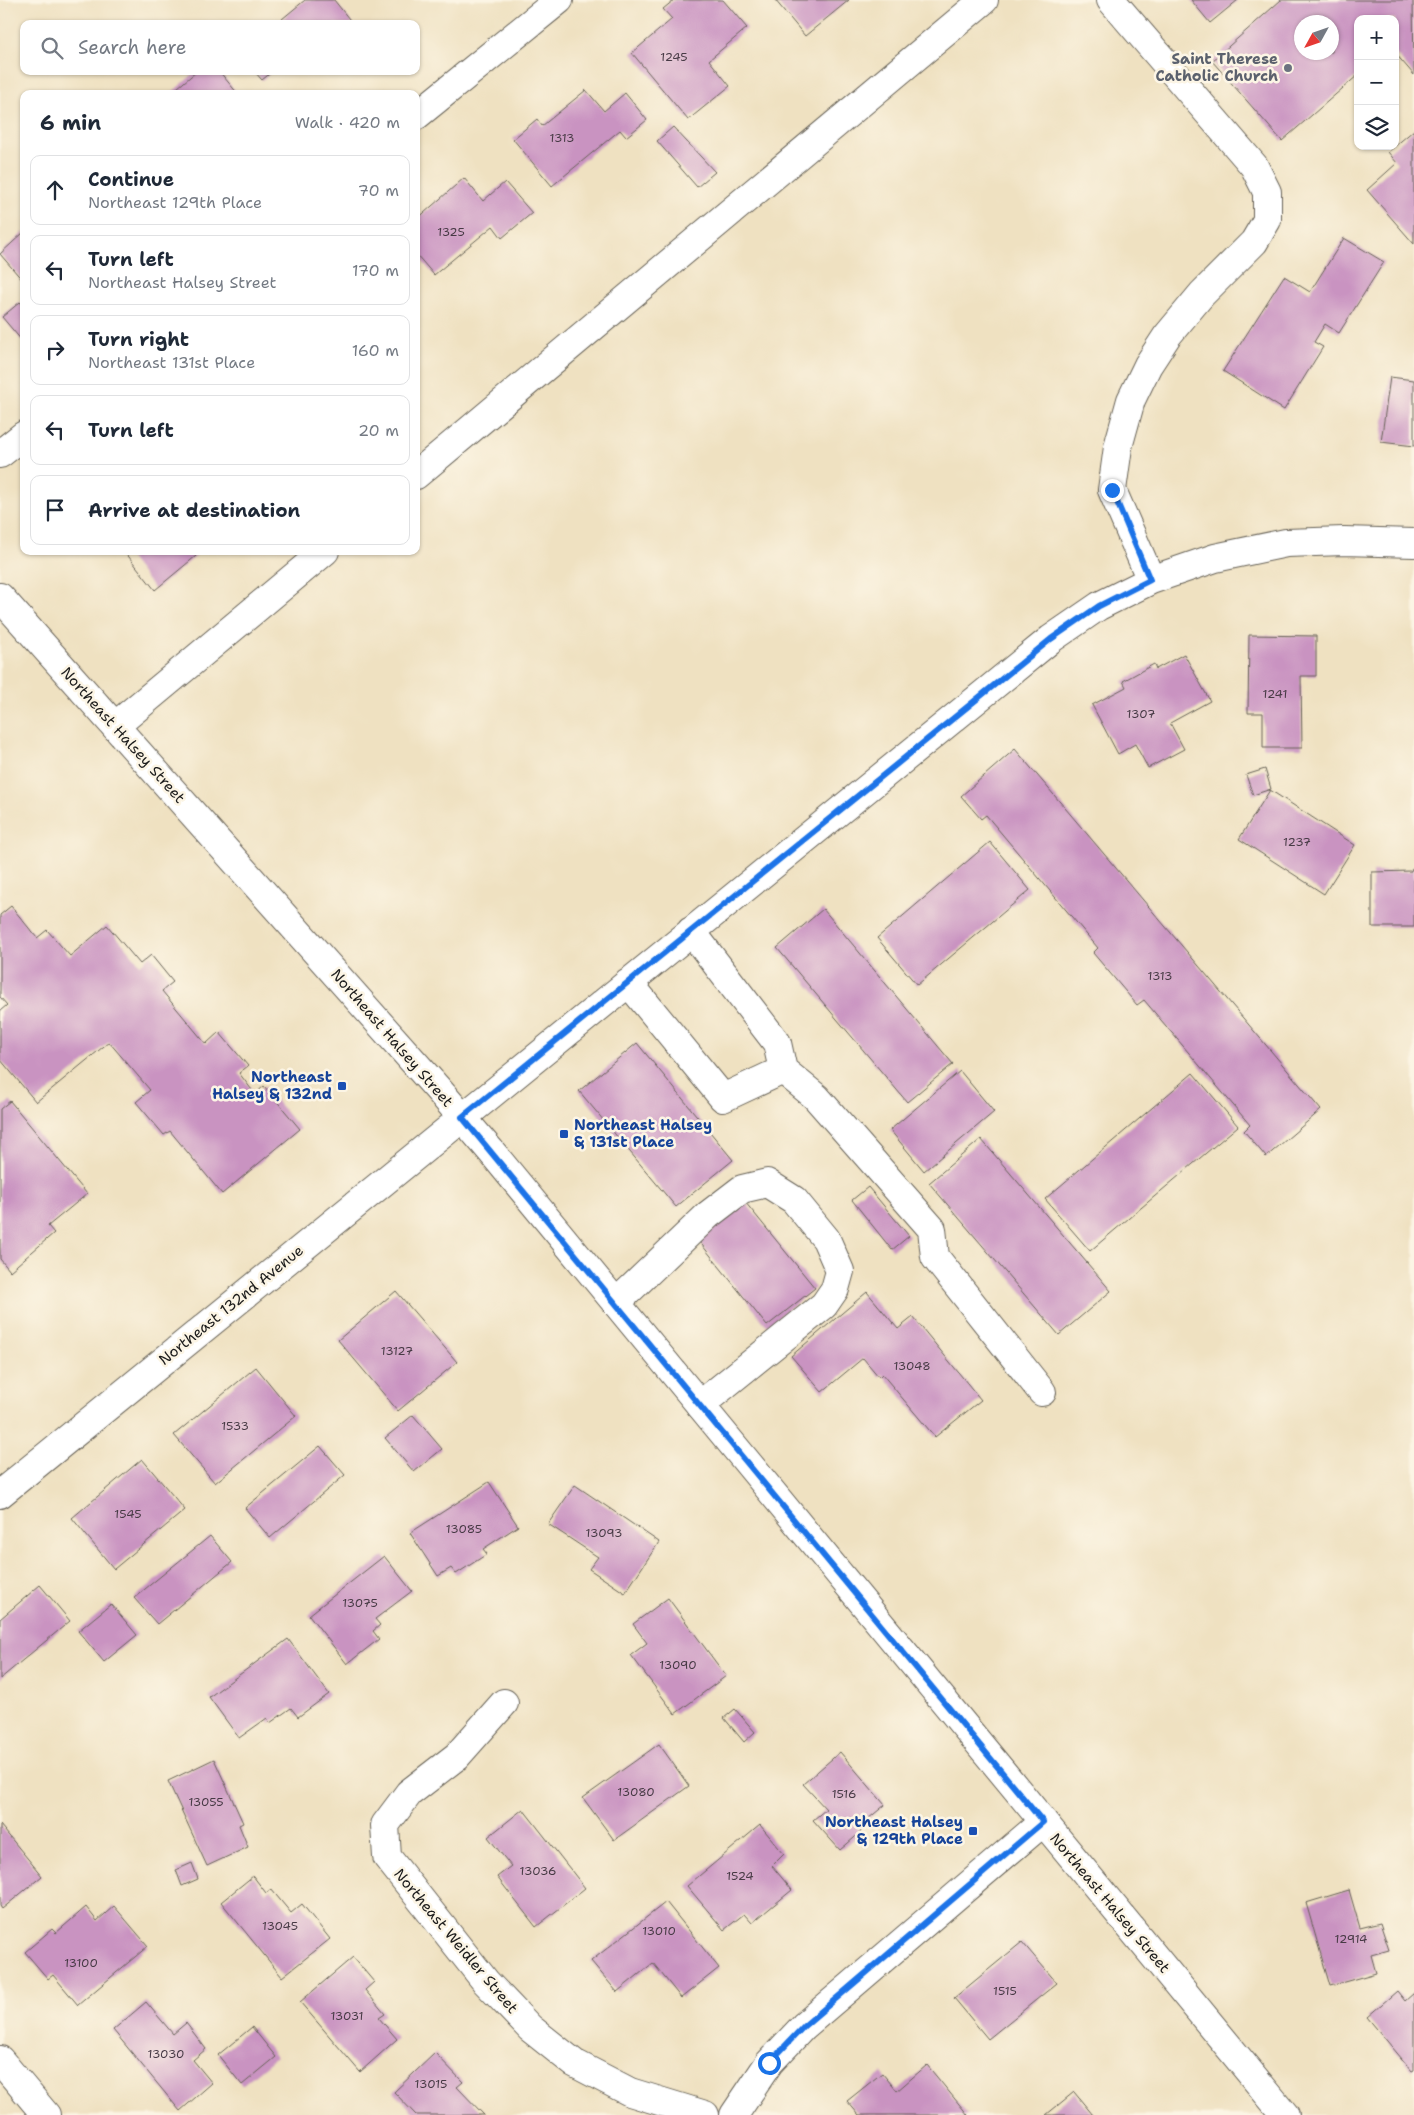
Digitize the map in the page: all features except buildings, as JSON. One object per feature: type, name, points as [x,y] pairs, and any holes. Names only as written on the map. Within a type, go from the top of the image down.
[{"type":"street","points":[[420,113],[559,0]]},
{"type":"street","points":[[420,472],[984,0]]},
{"type":"street","points":[[1110,0],[1254,166],[1267,192],[1267,220],[1254,242],[1202,294],[1167,336],[1148,365],[1131,400],[1123,426],[1112,490],[1150,580]]},
{"type":"street","points":[[0,454],[20,438]]},
{"type":"street","name":"Northeast 132nd Avenue","points":[[0,1494],[1051,639],[1099,606],[1150,580],[1215,558],[1286,543],[1344,541],[1414,543]]},
{"type":"street","points":[[116,726],[319,555]]},
{"type":"street","name":"Northeast Halsey Street","points":[[0,597],[462,1117],[1285,2115]]},
{"type":"street","points":[[691,931],[777,1044],[783,1070],[816,1097],[932,1229],[935,1257],[1042,1392]]},
{"type":"street","points":[[628,982],[723,1098],[783,1070]]},
{"type":"street","points":[[616,1303],[708,1215],[742,1189],[767,1183],[794,1200],[805,1213],[826,1239],[840,1271],[835,1289],[824,1305],[700,1405]]},
{"type":"street","name":"Northeast Weidler Street","points":[[504,1703],[457,1756],[409,1793],[385,1825],[387,1857],[486,1982],[530,2028],[574,2063],[630,2092],[705,2115]]},
{"type":"street","points":[[734,2115],[769,2063],[804,2026],[1043,1822]]},
{"type":"street","points":[[0,2060],[46,2115]]},
{"type":"place","name":"Saint Therese Catholic Church","points":[[1288,68]]},
{"type":"place","name":"Northeast Halsey & 132nd","points":[[342,1086]]},
{"type":"place","name":"Northeast Halsey & 131st Place","points":[[564,1134]]},
{"type":"place","name":"Northeast Halsey & 129th Place","points":[[973,1831]]},
{"type":"route","points":[[769,2063],[804,2026],[1043,1822],[462,1117],[1051,639],[1099,606],[1150,580],[1112,490]]}]
